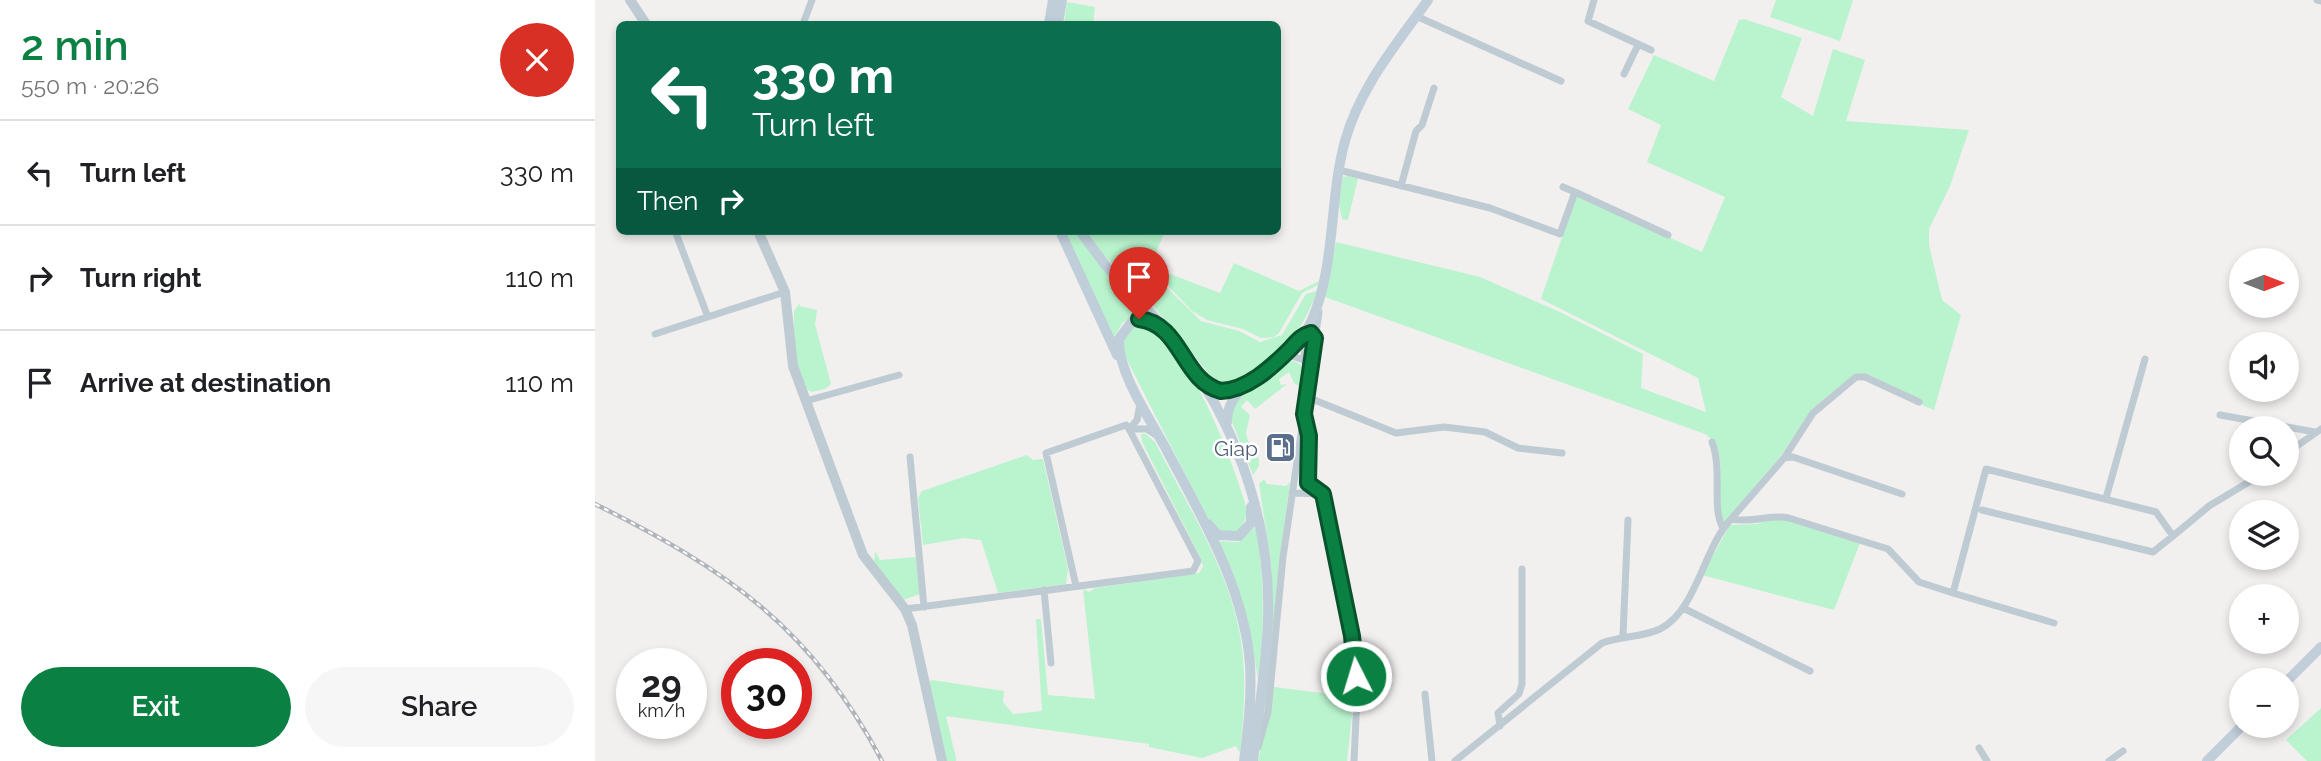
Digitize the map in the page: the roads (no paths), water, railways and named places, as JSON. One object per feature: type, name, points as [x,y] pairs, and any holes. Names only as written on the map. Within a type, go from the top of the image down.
[{"type":"main road","points":[[1050,21],[1053,0]]},
{"type":"main road","points":[[1058,21],[1062,0]]},
{"type":"main road","points":[[1227,429],[1229,402],[1244,386],[1279,360],[1303,335],[1320,299],[1339,170],[1348,130],[1366,87],[1428,0]]},
{"type":"main road","points":[[1062,235],[1125,370],[1199,514],[1238,603],[1250,663],[1251,699],[1244,761]]},
{"type":"main road","points":[[1083,235],[1098,256],[1169,333],[1202,380],[1227,429],[1250,490],[1261,530],[1268,614],[1254,761]]},
{"type":"main road","points":[[1125,370],[1119,345],[1126,325],[1133,320],[1146,320],[1169,333]]},
{"type":"main road","points":[[1202,380],[1221,391],[1244,386]]},
{"type":"main road","points":[[1199,514],[1218,535],[1239,536],[1251,523],[1250,490]]},
{"type":"main road","points":[[2299,669],[2321,647]]},
{"type":"main road","points":[[2207,761],[2230,738]]},
{"type":"street","points":[[630,0],[644,21]]},
{"type":"street","points":[[804,21],[812,0]]},
{"type":"street","points":[[1594,0],[1588,21],[1651,50]]},
{"type":"street","points":[[1416,16],[1561,81]]},
{"type":"street","points":[[1624,74],[1638,45]]},
{"type":"street","points":[[1401,186],[1416,131],[1422,125],[1434,88]]},
{"type":"street","points":[[1339,170],[1490,208],[1560,234],[1575,192]]},
{"type":"street","points":[[1563,187],[1668,234]]},
{"type":"street","points":[[677,235],[708,317]]},
{"type":"street","points":[[760,235],[785,292],[790,353],[863,555],[905,609],[916,638],[942,761]]},
{"type":"street","points":[[656,334],[785,292]]},
{"type":"street","points":[[1254,761],[1268,712],[1283,557],[1320,299]]},
{"type":"street","points":[[1309,377],[1304,360],[1303,335],[1311,333],[1315,338]]},
{"type":"street","points":[[1279,360],[1292,356],[1304,360]]},
{"type":"street","points":[[2106,498],[2145,359]]},
{"type":"street","points":[[806,401],[899,375]]},
{"type":"street","points":[[1455,761],[1588,652],[1623,635],[1655,631],[1671,622],[1683,608],[1723,528],[1784,458],[1813,413],[1856,377],[1865,377],[1919,402]]},
{"type":"street","points":[[1307,397],[1396,433],[1444,427],[1485,432],[1513,447],[1562,453]]},
{"type":"street","points":[[1129,429],[1140,412],[1140,400]]},
{"type":"street","points":[[1304,414],[1309,436],[1308,483],[1323,494],[1352,636],[1357,697],[1354,761]]},
{"type":"street","points":[[2220,415],[2318,430]]},
{"type":"street","points":[[905,609],[924,607],[1193,570],[1197,567],[1198,561],[1126,425],[1046,453],[1076,586]]},
{"type":"street","points":[[1129,429],[1147,429],[1160,437]]},
{"type":"street","points":[[2299,444],[2318,430]]},
{"type":"street","points":[[1712,442],[1720,480],[1717,518],[1723,528]]},
{"type":"street","points":[[910,457],[924,607]]},
{"type":"street","points":[[1784,458],[1793,457],[1902,494]]},
{"type":"street","points":[[1953,593],[1986,469],[2156,512],[2173,536]]},
{"type":"street","points":[[1983,510],[2153,552],[2209,506],[2242,486]]},
{"type":"street","points":[[1292,493],[1320,492]]},
{"type":"street","points":[[1731,519],[1754,522],[1775,516],[1789,517],[1888,549],[1919,582],[2054,623]]},
{"type":"street","points":[[1623,635],[1628,520]]},
{"type":"street","points":[[1500,726],[1498,713],[1519,694],[1522,684],[1523,569]]},
{"type":"street","points":[[1044,590],[1051,663]]},
{"type":"street","points":[[1683,608],[1810,671]]},
{"type":"street","points":[[1425,694],[1431,761]]},
{"type":"street","points":[[1979,748],[1987,761]]},
{"type":"street","points":[[2109,761],[2123,751]]},
{"type":"railway","points":[[595,504],[685,553],[761,607],[795,638],[826,674],[855,714],[882,761]]},
{"type":"place","name":"Giap","points":[[1281,448]]}]
